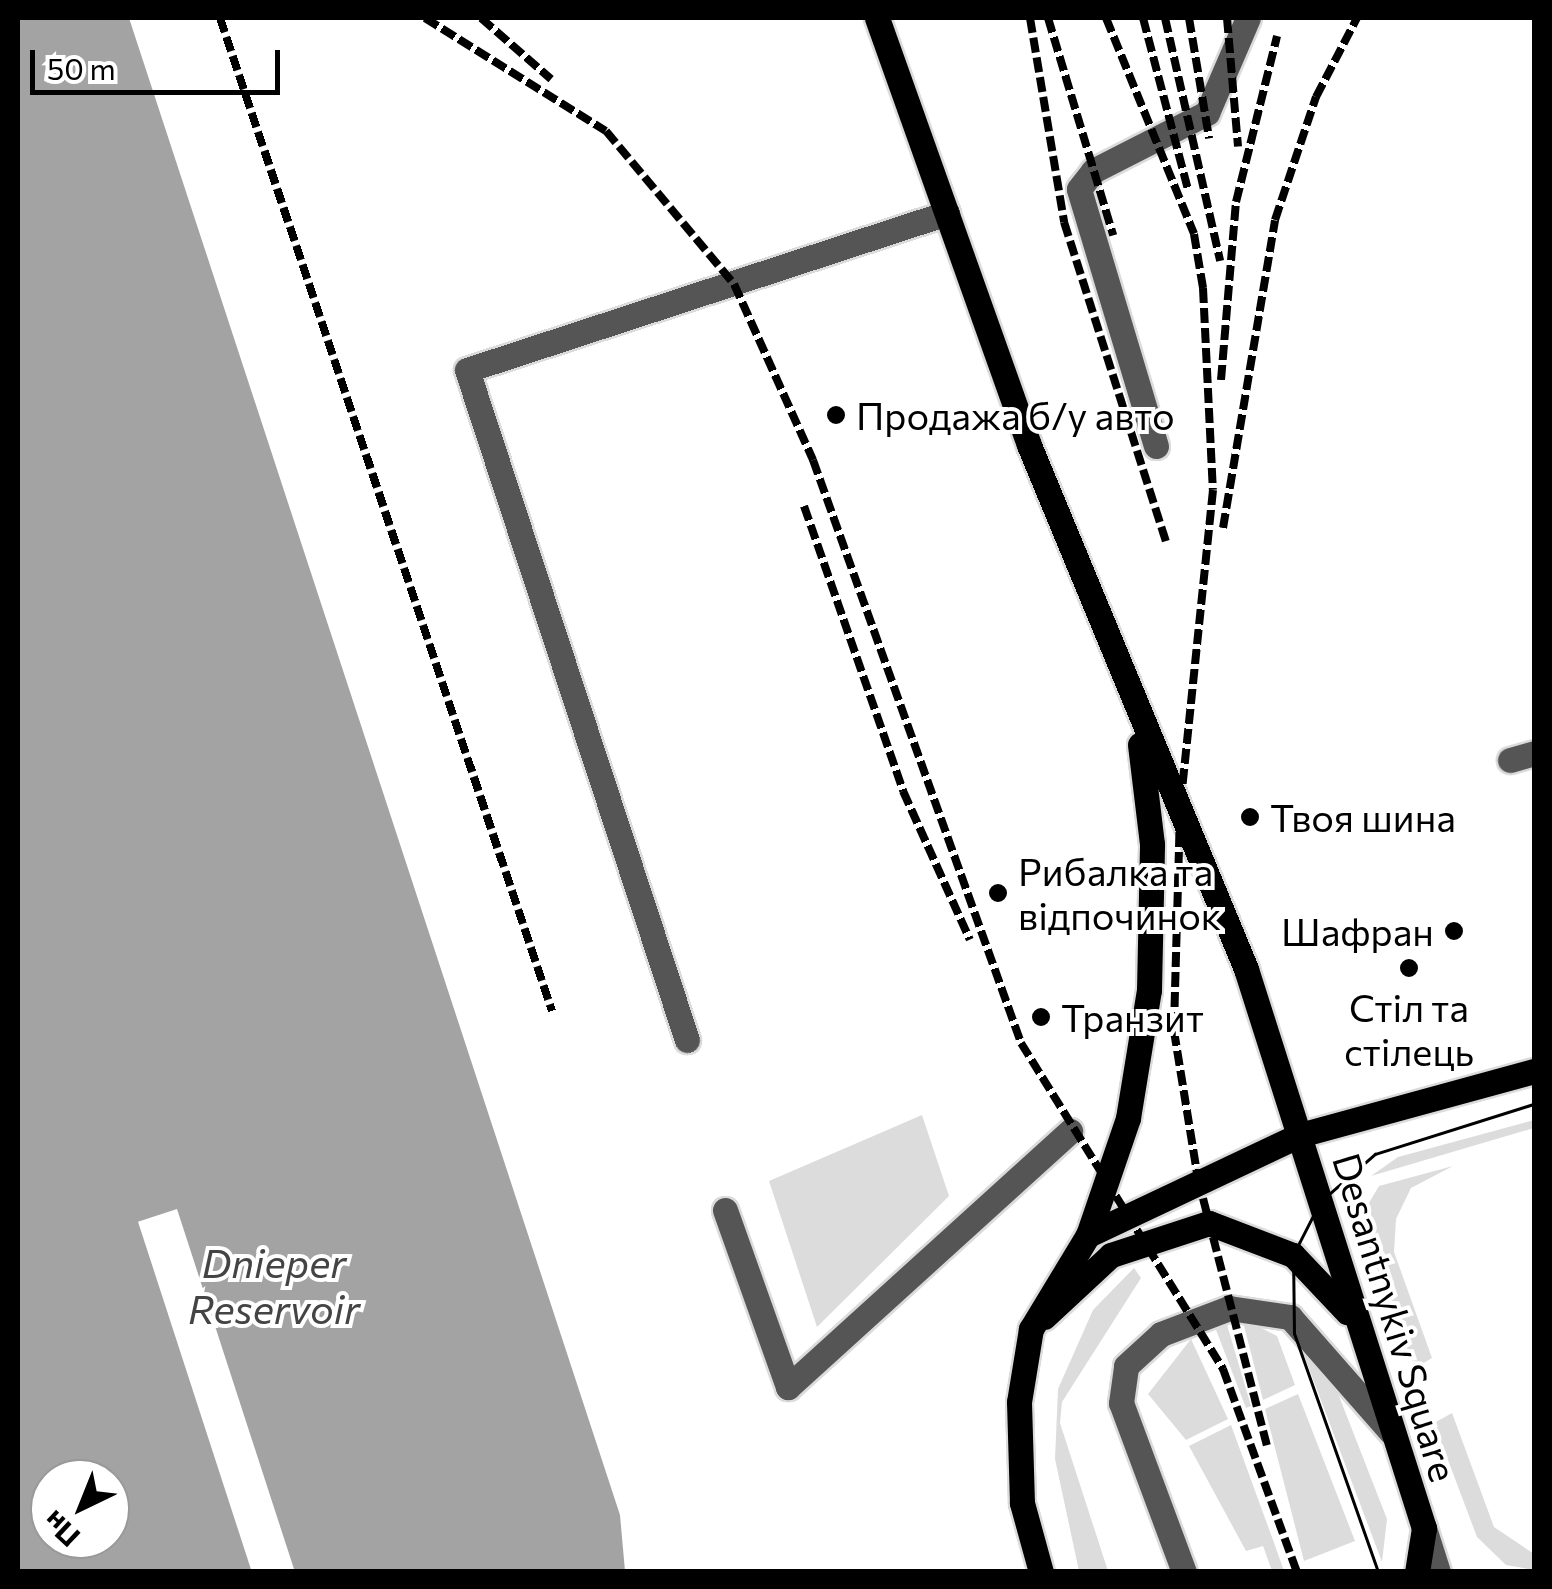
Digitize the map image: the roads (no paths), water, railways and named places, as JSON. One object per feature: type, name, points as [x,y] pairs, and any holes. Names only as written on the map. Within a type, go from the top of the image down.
[{"type":"main road","points":[[877,18],[1137,721],[1246,969],[1300,1135],[1534,1071]]},
{"type":"main road","points":[[1041,1572],[1016,1452],[1031,1329],[1088,1235],[1128,1118],[1149,990],[1152,844],[1137,721]]},
{"type":"main road","name":"Desantnykiv Square","points":[[1088,1235],[1300,1135],[1350,1316],[1424,1528],[1417,1572]]},
{"type":"main road","points":[[1031,1329],[1112,1255],[1209,1223],[1293,1256],[1350,1316]]},
{"type":"street","points":[[1156,446],[1078,189],[1093,171],[1207,113],[1248,18]]},
{"type":"street","points":[[687,1040],[467,370],[946,213]]},
{"type":"street","points":[[726,1210],[788,1387],[1070,1131]]},
{"type":"street","points":[[1184,1572],[1122,1403],[1126,1366],[1160,1334],[1230,1308],[1290,1317],[1390,1431]]},
{"type":"street","points":[[1424,1528],[1438,1572]]},
{"type":"water","name":"Dnieper Reservoir","points":[[18,18],[129,18],[620,1515],[625,1571],[18,1571]]},
{"type":"tram line","points":[[1378,1572],[1294,1334],[1293,1255],[1320,1202],[1375,1154],[1534,1104]]},
{"type":"railway","points":[[220,18],[552,1011]]},
{"type":"railway","points":[[425,18],[606,131],[734,284],[813,460],[1021,1043],[1223,1369],[1297,1572]]},
{"type":"railway","points":[[481,18],[551,79]]},
{"type":"railway","points":[[1030,18],[1064,222],[1166,541]]},
{"type":"railway","points":[[1048,18],[1113,235]]},
{"type":"railway","points":[[1106,18],[1194,234],[1203,288],[1213,490],[1180,812],[1174,1031],[1198,1179],[1267,1446]]},
{"type":"railway","points":[[1143,18],[1188,189]]},
{"type":"railway","points":[[1165,18],[1220,261]]},
{"type":"railway","points":[[1189,18],[1209,138]]},
{"type":"railway","points":[[1227,18],[1238,147]]},
{"type":"railway","points":[[1223,528],[1275,220],[1316,97],[1357,18]]},
{"type":"railway","points":[[1221,380],[1236,202],[1277,36]]},
{"type":"railway","points":[[804,506],[903,791],[970,940]]},
{"type":"place","name":"Продажа б/у авто","points":[[836,415]]},
{"type":"place","name":"Твоя шина","points":[[1250,817]]},
{"type":"place","name":"Рибалка та відпочинок","points":[[998,893]]},
{"type":"place","name":"Шафран","points":[[1454,931]]},
{"type":"place","name":"Стіл та стілець","points":[[1409,968]]},
{"type":"place","name":"Транзит","points":[[1041,1017]]}]
